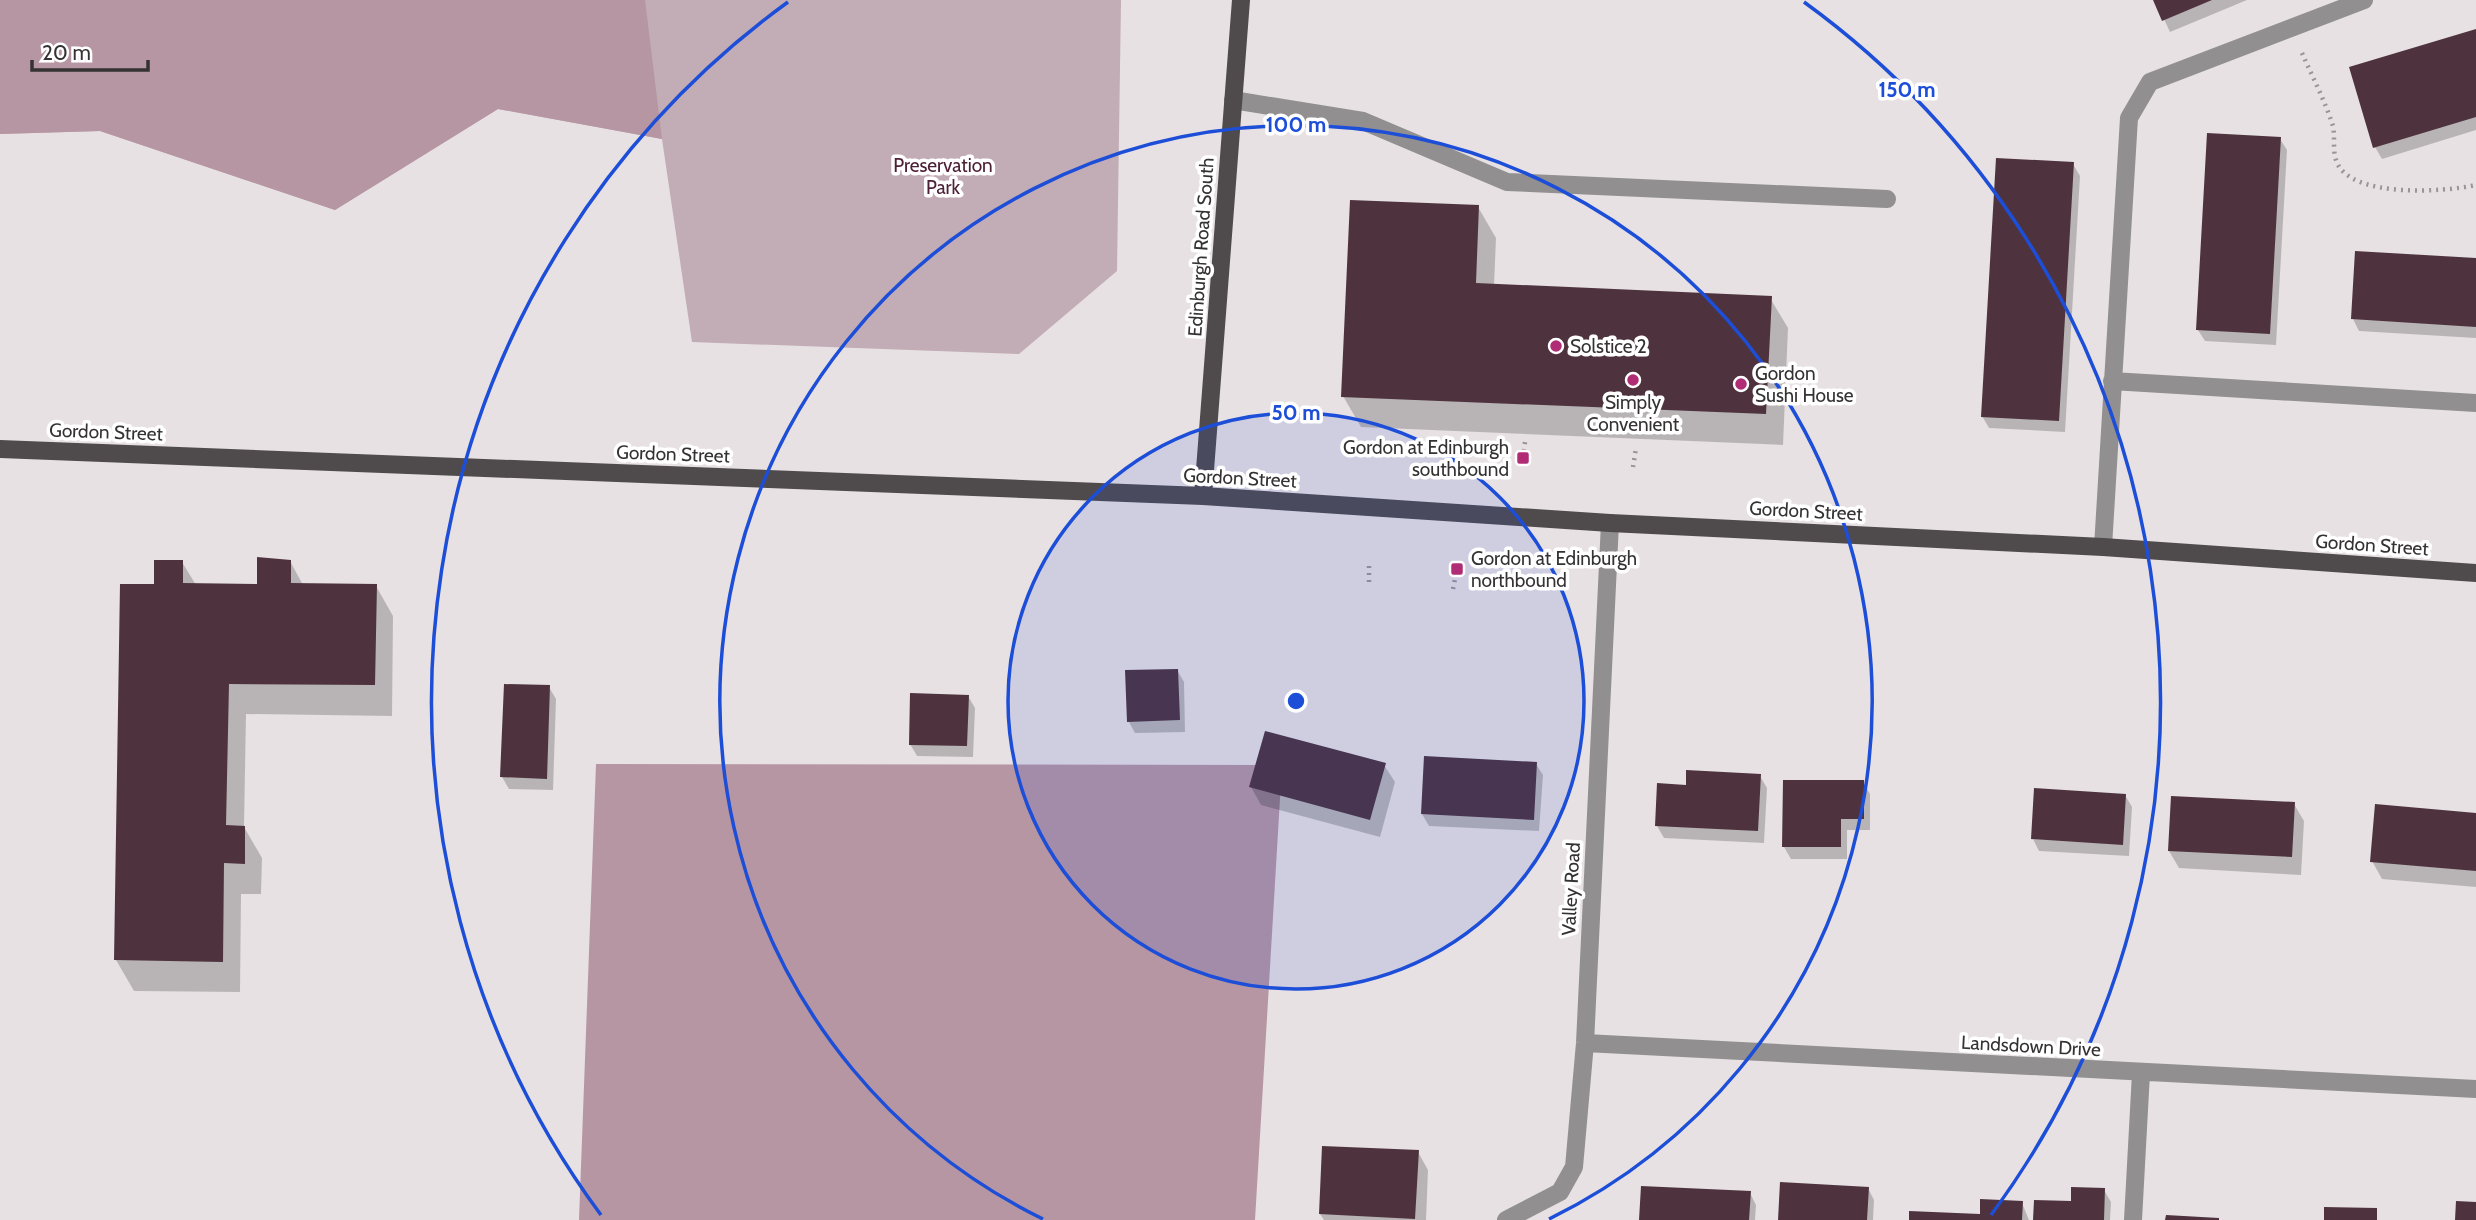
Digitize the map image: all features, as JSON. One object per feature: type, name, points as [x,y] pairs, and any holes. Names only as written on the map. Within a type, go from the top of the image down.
[{"type":"main road","name":"Edinburgh Road South","points":[[1203,496],[1241,0]]},
{"type":"main road","name":"Gordon Street","points":[[0,449],[1203,496],[1610,523],[2103,547],[2476,573]]},
{"type":"street","points":[[2103,547],[2129,118],[2150,82],[2364,0]]},
{"type":"street","points":[[1233,100],[1363,121],[1507,182],[1888,199]]},
{"type":"street","points":[[2112,381],[2476,403]]},
{"type":"street","name":"Valley Road","points":[[1506,1220],[1544,1203],[1560,1192],[1574,1167],[1585,1043],[1610,523]]},
{"type":"street","name":"Landsdown Drive","points":[[1585,1043],[2476,1089]]},
{"type":"street","points":[[2133,1220],[2141,1073]]},
{"type":"path","points":[[2291,28],[2333,124],[2336,161],[2350,179],[2391,189],[2451,191],[2476,185]]},
{"type":"path","points":[[1523,458],[1525,442]]},
{"type":"path","points":[[1633,467],[1636,448]]},
{"type":"path","points":[[1369,566],[1369,585]]},
{"type":"path","points":[[1453,589],[1457,569]]},
{"type":"green space","name":"Preservation Park","points":[[0,0],[1121,0],[1117,271],[1019,354],[692,342],[662,139],[498,109],[335,210],[100,131],[0,134]]},
{"type":"shaded area","points":[[0,0],[645,0],[662,139],[498,109],[335,210],[100,131],[0,134]]},
{"type":"shaded area","points":[[596,764],[1282,765],[1255,1220],[579,1220]]},
{"type":"building","points":[[2153,0],[2212,0],[2162,21]]},
{"type":"building","points":[[2476,29],[2476,117],[2373,148],[2349,67]]},
{"type":"building","points":[[2207,133],[2281,137],[2270,334],[2196,330]]},
{"type":"building","points":[[1996,158],[2074,162],[2059,421],[1981,417]]},
{"type":"building","name":"Solstice 2","points":[[1350,200],[1479,205],[1476,283],[1772,296],[1766,414],[1341,397]]},
{"type":"building","points":[[2355,251],[2476,258],[2476,327],[2351,319]]},
{"type":"building","points":[[257,557],[291,560],[291,583],[377,584],[375,685],[229,684],[226,825],[245,826],[245,864],[224,863],[223,962],[114,960],[120,584],[154,584],[154,560],[183,560],[183,583],[257,584]]},
{"type":"building","points":[[1178,669],[1180,720],[1127,722],[1125,670]]},
{"type":"building","points":[[504,684],[550,685],[547,779],[500,777]]},
{"type":"building","points":[[910,693],[969,695],[967,746],[909,745]]},
{"type":"building","points":[[1265,731],[1386,763],[1370,820],[1249,787]]},
{"type":"building","points":[[1424,756],[1537,762],[1534,820],[1421,814]]},
{"type":"building","points":[[1686,770],[1761,774],[1758,831],[1655,826],[1657,783],[1686,785]]},
{"type":"building","points":[[1783,780],[1864,780],[1864,819],[1841,819],[1841,847],[1782,847]]},
{"type":"building","points":[[2034,788],[2126,794],[2123,845],[2031,839]]},
{"type":"building","points":[[2171,796],[2295,802],[2292,857],[2168,851]]},
{"type":"building","points":[[2375,804],[2476,813],[2476,871],[2370,862]]},
{"type":"building","points":[[1322,1146],[1419,1150],[1415,1219],[1319,1214]]},
{"type":"building","points":[[1780,1182],[1869,1187],[1867,1220],[1778,1220]]},
{"type":"building","points":[[1641,1186],[1751,1191],[1749,1220],[1639,1220]]},
{"type":"building","points":[[2071,1187],[2105,1188],[2104,1220],[2033,1220],[2034,1200],[2071,1201]]},
{"type":"building","points":[[1980,1199],[2023,1201],[2022,1220],[1909,1220],[1909,1211],[1980,1214]]},
{"type":"building","points":[[2456,1201],[2476,1202],[2476,1220],[2455,1220]]},
{"type":"building","points":[[2324,1207],[2377,1208],[2377,1220],[2324,1220]]},
{"type":"building","points":[[2166,1215],[2219,1218],[2219,1220],[2165,1220]]},
{"type":"place","name":"Solstice 2","points":[[1556,346]]},
{"type":"place","name":"Simply Convenient","points":[[1633,380]]},
{"type":"place","name":"Gordon Sushi House","points":[[1741,384]]},
{"type":"place","name":"Gordon at Edinburgh southbound","points":[[1523,458]]},
{"type":"place","name":"Gordon at Edinburgh northbound","points":[[1457,569]]}]
